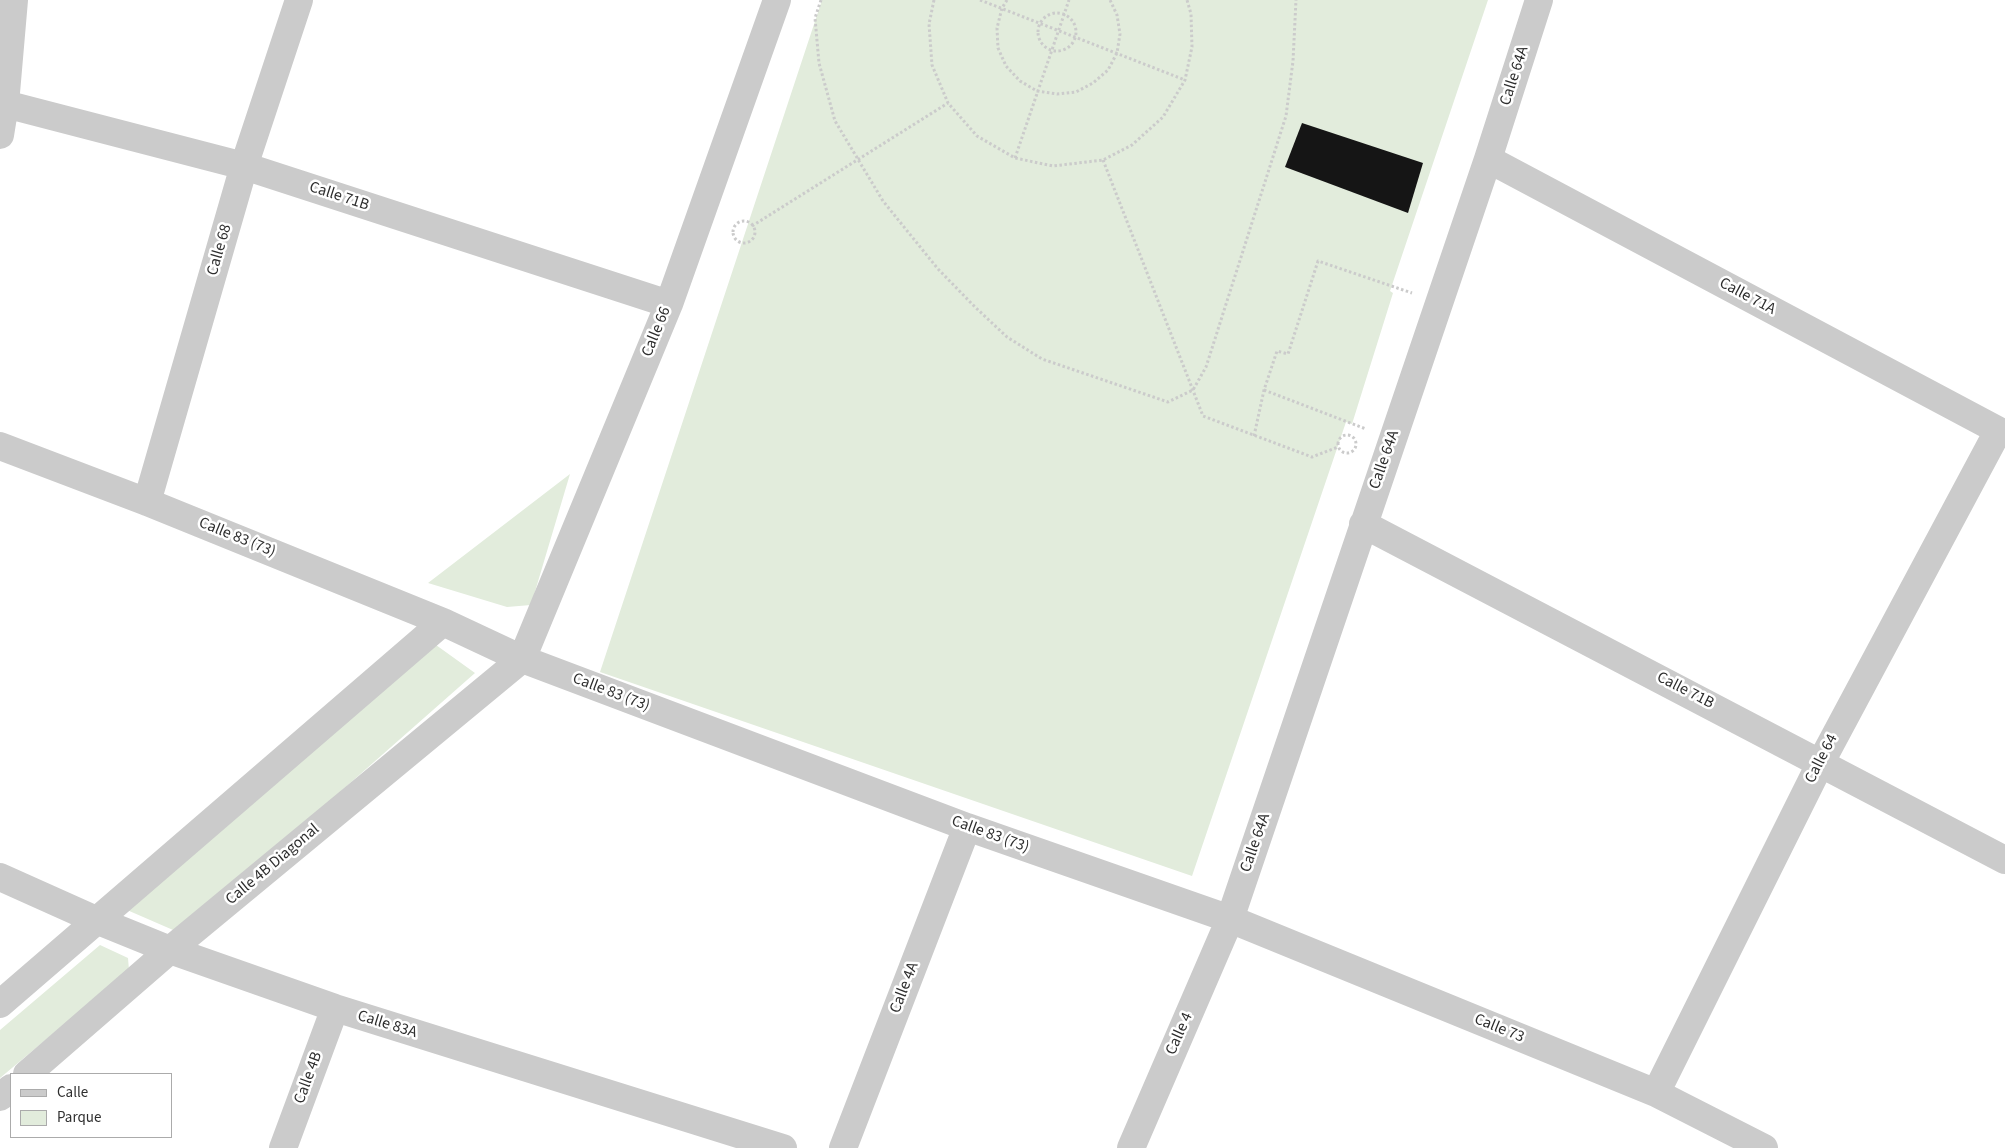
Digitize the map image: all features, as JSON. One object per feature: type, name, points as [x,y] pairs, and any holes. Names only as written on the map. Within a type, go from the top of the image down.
[{"type":"street","points":[[0,134],[5,104],[14,0]]},
{"type":"street","name":"Calle 68","points":[[147,502],[244,166],[299,0]]},
{"type":"street","name":"Calle 66","points":[[522,659],[669,304],[777,0]]},
{"type":"street","name":"Calle 64A","points":[[1230,919],[1488,159],[1540,0]]},
{"type":"street","name":"Calle 71B","points":[[5,104],[244,166],[669,304]]},
{"type":"street","name":"Calle 71A","points":[[1488,159],[2002,432]]},
{"type":"street","name":"Calle 64","points":[[1656,1093],[1821,762],[2002,432]]},
{"type":"street","name":"Calle 83 (73)","points":[[0,446],[147,502],[442,622],[522,659],[967,827],[1230,919]]},
{"type":"street","name":"Calle 71B","points":[[1363,524],[1821,762],[2005,860]]},
{"type":"street","points":[[0,1004],[442,622]]},
{"type":"street","name":"Calle 4B Diagonal","points":[[28,1073],[170,950],[522,659]]},
{"type":"street","name":"Calle 4A","points":[[843,1148],[967,827]]},
{"type":"street","name":"Calle 83A","points":[[0,877],[96,920],[170,950],[335,1008],[783,1148]]},
{"type":"street","name":"Calle 73","points":[[1230,919],[1656,1093],[1764,1148]]},
{"type":"street","name":"Calle 4","points":[[1130,1148],[1230,919]]},
{"type":"street","name":"Calle 4B","points":[[283,1148],[335,1008]]},
{"type":"street","points":[[0,1097],[10,1089]]},
{"type":"path","points":[[822,0],[815,18],[819,62],[835,121],[884,201],[915,237],[938,269],[1007,337],[1042,358],[1168,402],[1193,390],[1206,367],[1286,116],[1293,62],[1296,0]]},
{"type":"path","points":[[934,0],[928,24],[932,65],[948,103],[977,136],[1015,158],[1053,166],[1103,160],[1132,145],[1164,117],[1184,80],[1192,47],[1191,14],[1187,0]]},
{"type":"path","points":[[980,0],[1184,80]]},
{"type":"path","points":[[1007,0],[1002,8],[997,28],[998,48],[1006,66],[1020,81],[1037,91],[1056,94],[1076,92],[1093,83],[1108,70],[1117,53],[1120,34],[1117,14],[1110,0]]},
{"type":"path","points":[[1015,158],[1069,0]]},
{"type":"path","points":[[1064,14],[1073,21],[1076,37],[1069,47],[1064,50],[1046,48],[1039,40],[1040,23],[1048,15],[1064,14]]},
{"type":"path","points":[[752,226],[948,103]]},
{"type":"path","points":[[1103,160],[1203,416],[1312,457],[1338,447]]},
{"type":"path","points":[[740,222],[747,222],[752,226],[754,236],[750,242],[743,243],[734,237],[733,230],[740,222]]},
{"type":"path","points":[[1254,436],[1264,390],[1277,351],[1288,354],[1318,262],[1412,292],[1409,302]]},
{"type":"path","points":[[1264,390],[1371,432]]},
{"type":"path","points":[[1344,434],[1351,435],[1355,440],[1356,446],[1350,452],[1344,453],[1338,447],[1338,440],[1344,434]]},
{"type":"green space","points":[[822,0],[1488,0],[1390,291],[1393,293],[1352,424],[1346,422],[1192,876],[600,672]]},
{"type":"green space","points":[[570,474],[531,605],[507,607],[428,583]]},
{"type":"green space","points":[[436,645],[475,673],[180,933],[127,910]]},
{"type":"green space","points":[[100,945],[128,958],[129,970],[0,1078],[0,1030]]},
{"type":"building","points":[[1302,123],[1423,163],[1408,213],[1285,167]]}]
